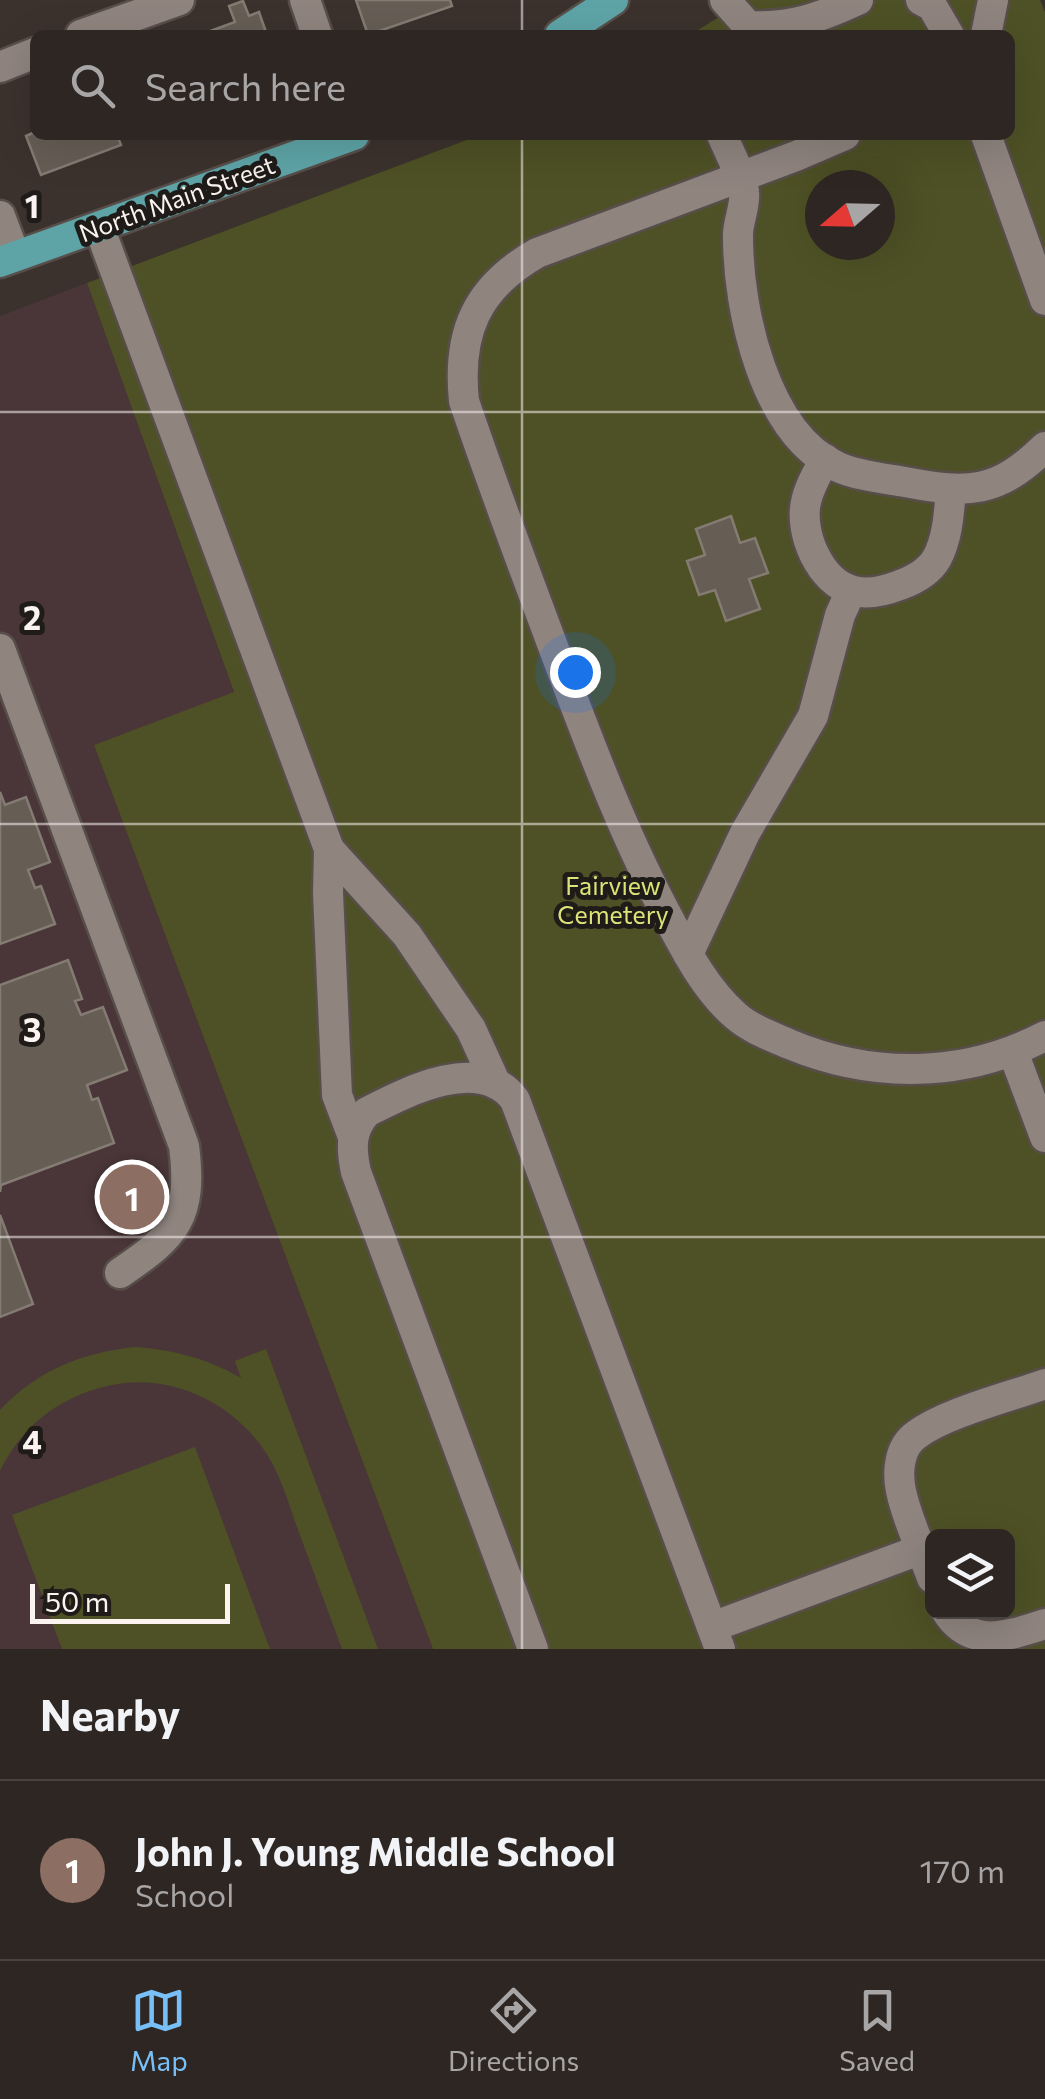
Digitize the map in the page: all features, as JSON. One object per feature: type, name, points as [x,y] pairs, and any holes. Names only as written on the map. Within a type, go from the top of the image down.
[{"type":"main road","points":[[568,30],[613,0]]},
{"type":"main road","name":"North Main Street","points":[[8,259],[340,140]]},
{"type":"street","points":[[88,30],[114,10],[180,0]]},
{"type":"street","points":[[305,0],[316,30]]},
{"type":"street","points":[[725,0],[748,26],[784,28],[827,15],[858,0]]},
{"type":"street","points":[[921,0],[932,6],[946,30]]},
{"type":"street","points":[[987,30],[993,0]]},
{"type":"street","points":[[0,67],[30,55]]},
{"type":"street","points":[[724,140],[745,193],[738,218],[740,266],[759,370],[787,418],[825,459],[850,471],[968,491],[1004,480],[1045,447]]},
{"type":"street","points":[[833,140],[518,264],[500,278],[479,304],[470,324],[460,368],[464,401],[633,848],[688,954],[712,991],[734,1014],[767,1035],[818,1056],[860,1066],[912,1070],[962,1065],[1013,1052],[1045,1036]]},
{"type":"street","points":[[988,140],[1045,300]]},
{"type":"street","points":[[0,216],[8,259]]},
{"type":"street","points":[[99,227],[329,848],[407,935],[471,1029],[496,1084],[515,1100],[716,1638],[925,1565]]},
{"type":"street","points":[[825,459],[806,502],[804,525],[820,564],[851,591],[892,588],[928,570],[946,532],[951,490]]},
{"type":"street","points":[[688,954],[745,833],[814,716],[840,615],[851,591]]},
{"type":"street","points":[[0,649],[184,1146],[185,1194],[173,1230],[120,1273]]},
{"type":"street","points":[[329,848],[336,1095],[353,1136]]},
{"type":"street","points":[[1013,1052],[1045,1137]]},
{"type":"street","points":[[496,1084],[468,1078],[438,1082],[368,1112],[358,1122],[352,1152],[356,1172],[532,1649]]},
{"type":"street","points":[[925,1558],[901,1492],[899,1470],[908,1444],[915,1435],[939,1423],[1045,1384]]},
{"type":"street","points":[[952,1619],[962,1630],[986,1640],[998,1640],[1045,1624]]},
{"type":"shaded area","points":[[87,283],[234,693],[94,745],[433,1649],[0,1649],[0,316]]},
{"type":"green space","name":"Fairview Cemetery","points":[[746,0],[1040,0],[1045,12],[1045,1649],[433,1649],[94,745],[234,692],[87,283],[467,140],[1015,140],[1015,30],[698,30]]},
{"type":"green space","points":[[135,1347],[190,1356],[241,1378],[235,1361],[266,1349],[378,1649],[342,1649],[272,1463],[241,1424],[200,1396],[153,1383],[128,1383],[86,1392],[42,1417],[18,1441],[0,1471],[0,1410],[14,1396],[61,1366]]},
{"type":"green space","points":[[195,1447],[270,1649],[62,1649],[12,1515]]},
{"type":"building","points":[[356,0],[450,0],[452,6],[382,30],[366,30]]},
{"type":"building","points":[[243,1],[249,16],[259,12],[265,30],[213,30],[235,22],[229,6]]},
{"type":"building","points":[[30,134],[30,140],[119,140],[121,145],[41,175],[26,136]]},
{"type":"building","points":[[731,516],[740,543],[755,538],[768,573],[749,579],[760,609],[726,621],[715,590],[699,595],[687,561],[705,555],[696,529]]},
{"type":"building","points":[[0,792],[5,805],[26,797],[50,862],[28,870],[35,888],[41,886],[55,924],[0,944]]},
{"type":"building","points":[[68,960],[82,999],[75,1001],[81,1015],[103,1007],[127,1070],[87,1085],[92,1100],[98,1098],[114,1143],[1,1185],[0,1192],[0,985]]},
{"type":"building","points":[[0,1215],[33,1304],[0,1317]]},
{"type":"place","name":"John J. Young Middle School","points":[[132,1197]]}]
